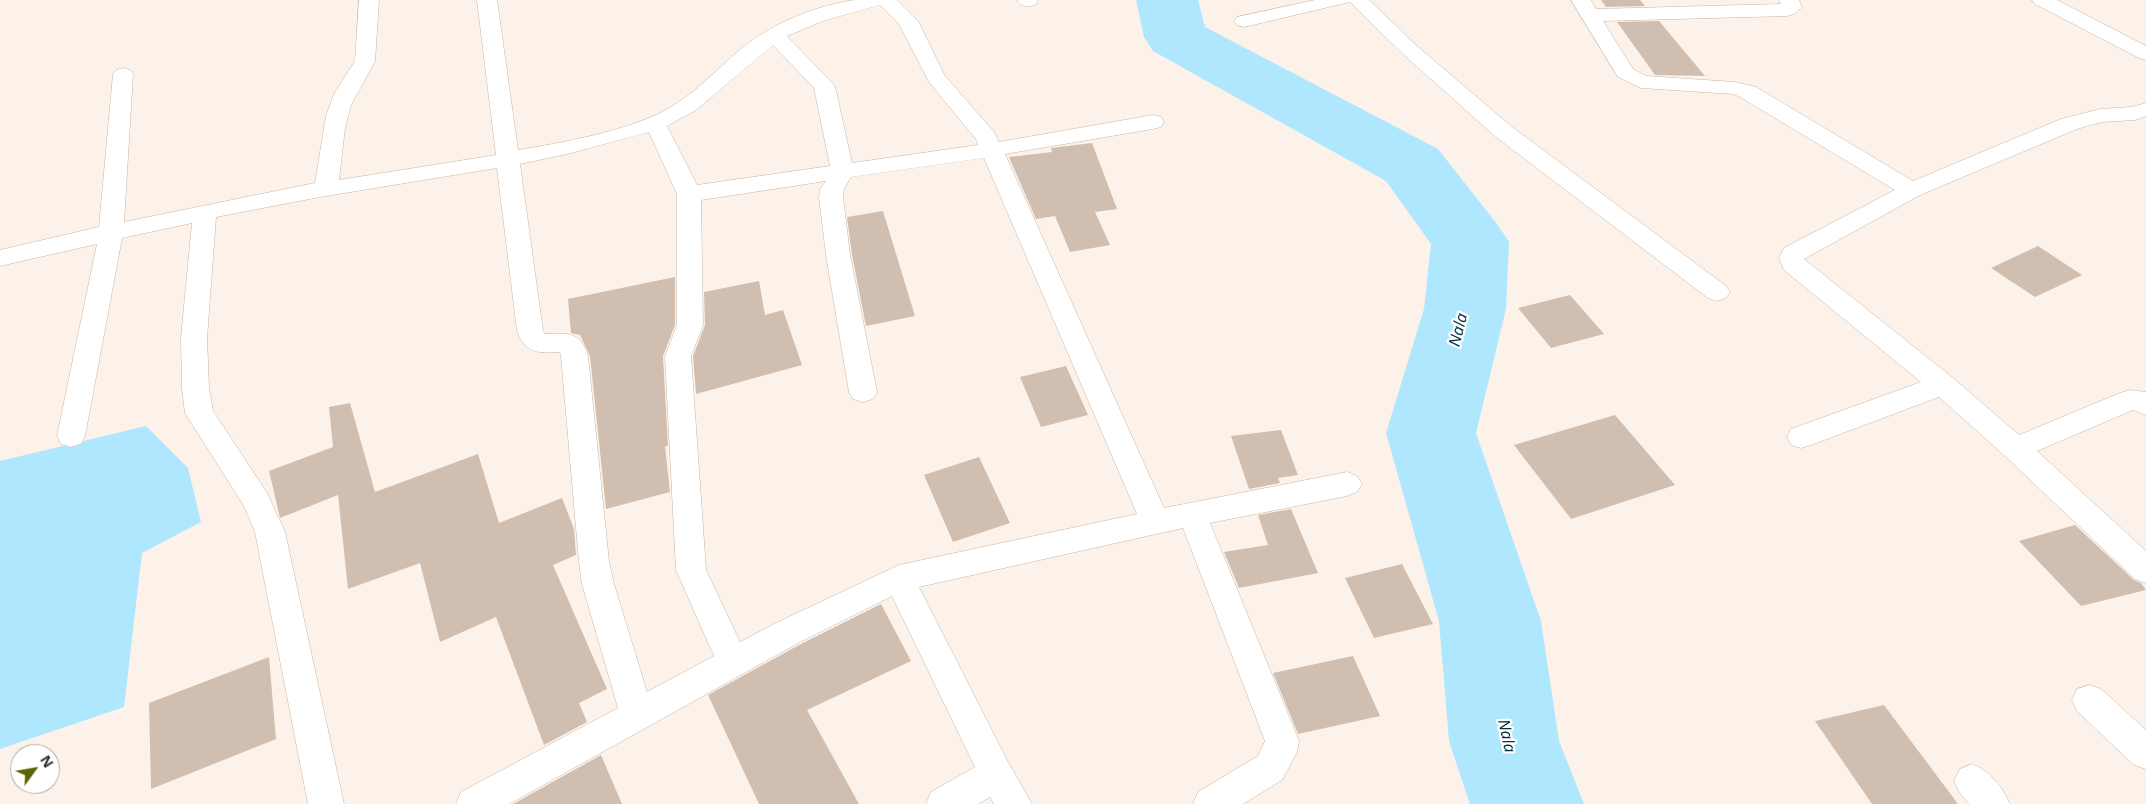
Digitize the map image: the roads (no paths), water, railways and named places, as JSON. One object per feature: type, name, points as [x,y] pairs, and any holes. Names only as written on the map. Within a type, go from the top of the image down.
[{"type":"street","points":[[326,189],[334,131],[341,106],[345,94],[363,68],[365,61],[368,0]]},
{"type":"street","points":[[487,0],[506,159],[531,339],[536,342],[570,345],[576,362],[594,562],[598,584],[637,714]]},
{"type":"street","points":[[0,258],[205,212],[326,189],[506,159],[578,144],[655,123],[688,108],[742,60],[774,36],[804,21],[878,0]]},
{"type":"street","points":[[886,0],[908,21],[936,78],[981,130],[1155,522]]},
{"type":"street","points":[[1244,21],[1342,0]]},
{"type":"street","points":[[1358,0],[1411,51],[1504,132],[1717,292]]},
{"type":"street","points":[[1585,8],[1787,10],[1792,7],[1789,0]]},
{"type":"street","points":[[2042,0],[2146,54]]},
{"type":"street","points":[[1585,8],[1625,73],[1635,80],[1742,90],[1912,190]]},
{"type":"street","points":[[774,36],[824,86],[827,93],[843,173],[832,189],[831,196],[838,255],[863,392]]},
{"type":"street","points":[[71,436],[111,232],[124,74]]},
{"type":"street","points":[[2146,109],[2135,113],[2100,116],[2069,124],[1912,190],[1793,254],[1791,258],[1793,264],[1943,385],[2015,448],[2146,570]]},
{"type":"street","points":[[689,194],[843,173],[1153,122]]},
{"type":"street","points":[[655,123],[689,194],[690,325],[678,356],[691,570],[733,662]]},
{"type":"street","points":[[205,212],[194,335],[196,400],[199,413],[257,501],[270,532],[326,804]]},
{"type":"street","points":[[1801,437],[1943,385]]},
{"type":"street","points":[[2015,448],[2130,400],[2138,400],[2146,404]]},
{"type":"street","points":[[474,804],[787,632],[899,578],[1192,514],[1347,484]]},
{"type":"street","points":[[1192,514],[1282,741],[1280,752],[1270,768],[1211,804]]},
{"type":"street","points":[[899,578],[996,774],[1014,804]]},
{"type":"street","points":[[2089,700],[2146,752]]},
{"type":"street","points":[[944,804],[996,774]]},
{"type":"water","points":[[146,426],[188,468],[201,522],[142,553],[124,707],[10,744],[0,749],[0,461]]},
{"type":"waterway","name":"Nala","points":[[1167,0],[1176,37],[1412,165],[1470,242],[1465,309],[1431,433],[1490,621],[1504,741],[1527,804]]}]
